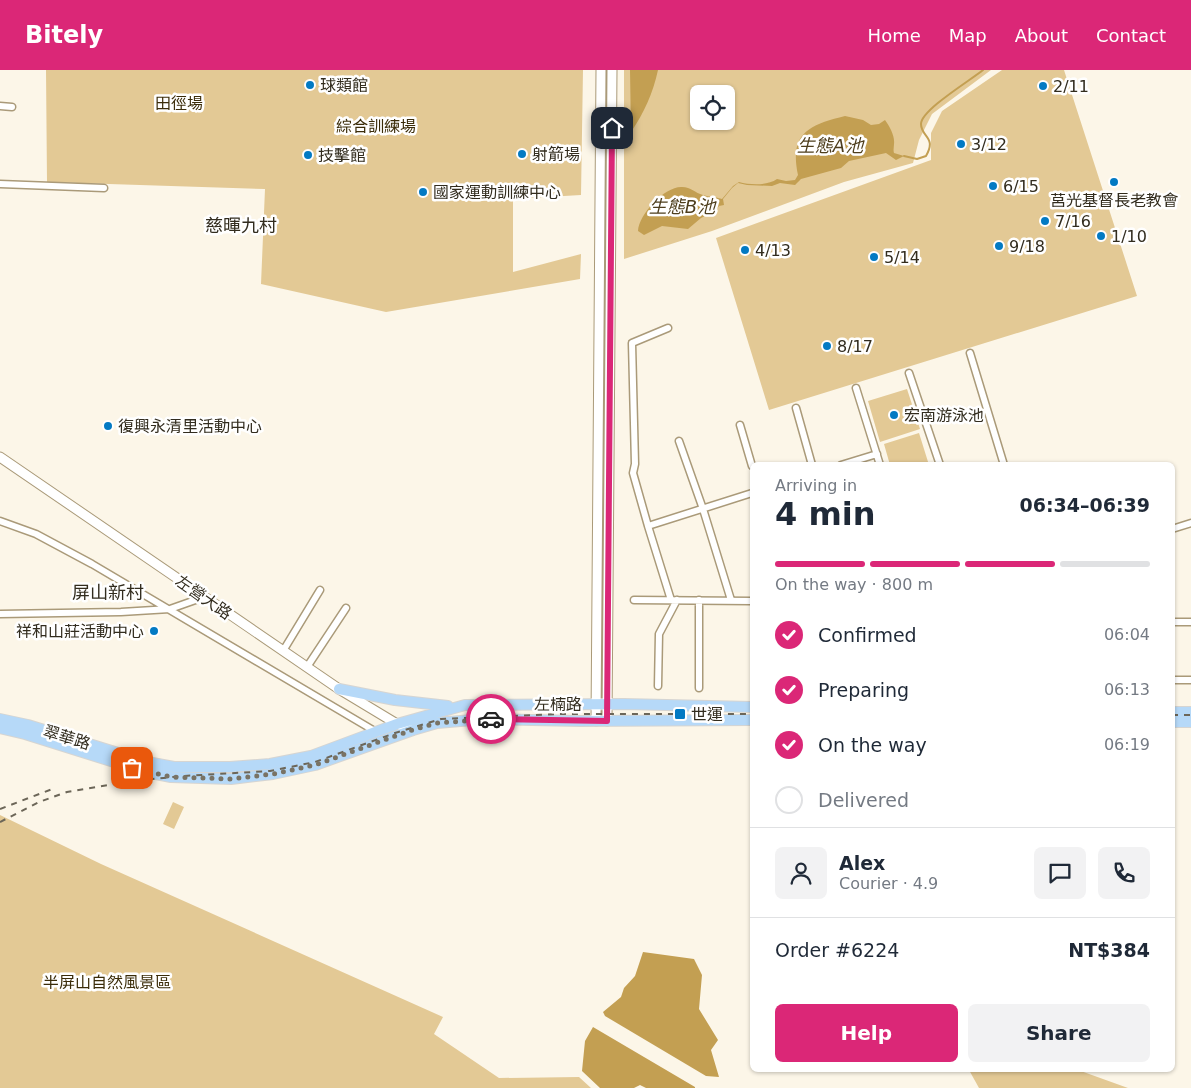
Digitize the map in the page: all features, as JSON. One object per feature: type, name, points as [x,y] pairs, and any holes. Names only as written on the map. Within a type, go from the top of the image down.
[{"type":"main road","points":[[339,689],[396,700],[454,707]]},
{"type":"main road","name":"左楠路","points":[[454,707],[477,703],[750,707]]},
{"type":"main road","name":"翠華路","points":[[0,719],[28,725],[147,762],[174,767],[230,767],[270,764],[310,756],[397,724],[454,707]]},
{"type":"main road","points":[[1175,712],[1191,712]]},
{"type":"main road","name":"左楠路","points":[[412,730],[437,723],[484,719],[596,721],[750,720]]},
{"type":"main road","points":[[1175,722],[1191,722]]},
{"type":"main road","name":"翠華路","points":[[0,728],[146,772],[171,777],[231,779],[273,774],[315,765],[412,730]]},
{"type":"street","points":[[596,721],[601,70]]},
{"type":"street","points":[[607,721],[612,70]]},
{"type":"street","points":[[0,106],[12,107]]},
{"type":"street","points":[[0,184],[104,188]]},
{"type":"street","points":[[658,686],[659,634],[674,600],[648,526],[633,473],[635,464],[632,342],[668,328]]},
{"type":"street","points":[[970,353],[1003,462]]},
{"type":"street","points":[[909,373],[939,462]]},
{"type":"street","points":[[856,388],[879,462]]},
{"type":"street","points":[[796,408],[811,462]]},
{"type":"street","points":[[740,425],[751,462]]},
{"type":"street","points":[[679,441],[703,509],[731,600]]},
{"type":"street","points":[[851,462],[877,454]]},
{"type":"street","name":"左營大路","points":[[0,457],[339,689],[397,724],[412,730]]},
{"type":"street","points":[[648,526],[750,494]]},
{"type":"street","points":[[0,521],[36,534],[68,551],[170,609],[387,739]]},
{"type":"street","points":[[1175,528],[1191,524]]},
{"type":"street","points":[[283,651],[320,590]]},
{"type":"street","points":[[0,614],[121,612],[170,609],[204,597]]},
{"type":"street","points":[[634,600],[750,601]]},
{"type":"street","points":[[699,688],[700,600]]},
{"type":"street","points":[[306,667],[346,608]]},
{"type":"street","points":[[1175,622],[1191,622]]},
{"type":"street","points":[[1175,680],[1191,680]]},
{"type":"green space","name":"國家運動訓練中心","points":[[46,70],[583,70],[581,195],[513,199],[513,272],[581,254],[580,279],[386,312],[261,284],[265,189],[47,182]]},
{"type":"green space","points":[[624,70],[991,70],[932,114],[919,140],[913,163],[844,182],[712,231],[624,259]]},
{"type":"green space","points":[[1002,70],[1064,70],[1137,296],[769,410],[716,238],[931,160],[931,133],[942,111]]},
{"type":"green space","name":"宏南游泳池","points":[[907,389],[920,429],[880,442],[868,401]]},
{"type":"green space","points":[[919,433],[928,462],[889,462],[884,444]]},
{"type":"green space","points":[[173,802],[184,807],[174,829],[163,824]]},
{"type":"green space","name":"半屏山自然風景區","points":[[0,815],[101,864],[443,1017],[434,1034],[499,1078],[579,1077],[591,1088],[0,1088]]},
{"type":"green space","points":[[970,1072],[1084,1072],[1128,1088],[979,1088]]},
{"type":"water","points":[[630,70],[658,70],[648,102],[631,132]]},
{"type":"water","name":"生態A池","points":[[845,116],[863,120],[871,125],[879,124],[885,120],[893,135],[894,153],[904,156],[896,160],[886,153],[849,161],[841,168],[801,179],[795,185],[780,183],[772,186],[738,183],[723,199],[724,205],[719,206],[715,211],[701,218],[688,229],[662,226],[644,235],[638,231],[639,224],[654,202],[675,188],[685,187],[703,195],[722,199],[733,186],[739,182],[758,184],[768,183],[777,179],[795,180],[798,175],[796,149],[799,140],[805,133],[821,123]]},
{"type":"water","points":[[643,952],[694,959],[702,975],[699,1009],[718,1040],[711,1050],[719,1077],[706,1076],[605,1016],[603,1012],[621,997],[624,988],[635,976]]},
{"type":"water","points":[[593,1027],[695,1088],[646,1088],[640,1085],[634,1088],[600,1088],[582,1071],[585,1041]]},
{"type":"waterway","points":[[904,156],[917,159],[926,156],[930,145],[922,128],[923,118],[937,103],[983,70]]},
{"type":"railway","points":[[0,822],[39,802],[67,792],[133,781],[270,771],[315,762],[395,733],[441,719],[559,714],[750,714]]},
{"type":"railway","points":[[1175,715],[1191,715]]},
{"type":"railway","points":[[0,809],[55,788]]},
{"type":"way so far","points":[[132,768],[171,777],[231,779],[273,774],[315,765],[412,730],[437,723],[491,719]]},
{"type":"place","name":"球類館","points":[[310,85]]},
{"type":"place","name":"2/11","points":[[1043,86]]},
{"type":"place","name":"3/12","points":[[961,144]]},
{"type":"place","name":"射箭場","points":[[522,154]]},
{"type":"place","name":"技擊館","points":[[308,155]]},
{"type":"place","name":"莒光基督長老教會","points":[[1114,182]]},
{"type":"place","name":"6/15","points":[[993,186]]},
{"type":"place","name":"國家運動訓練中心","points":[[423,192]]},
{"type":"place","name":"7/16","points":[[1045,221]]},
{"type":"place","name":"1/10","points":[[1101,236]]},
{"type":"place","name":"9/18","points":[[999,246]]},
{"type":"place","name":"4/13","points":[[745,250]]},
{"type":"place","name":"5/14","points":[[874,257]]},
{"type":"place","name":"8/17","points":[[827,346]]},
{"type":"place","name":"宏南游泳池","points":[[894,415]]},
{"type":"place","name":"復興永清里活動中心","points":[[108,426]]},
{"type":"place","name":"祥和山莊活動中心","points":[[154,631]]},
{"type":"place","name":"世運","points":[[680,714]]},
{"type":"district","name":"慈暉九村","points":[[241,226]]},
{"type":"district","name":"屏山新村","points":[[108,593]]},
{"type":"route","points":[[491,719],[607,721],[612,128]]},
{"type":"park label","name":"田徑場","points":[[179,103]]},
{"type":"park label","name":"綜合訓練場","points":[[376,126]]},
{"type":"water label","name":"生態B池","points":[[682,207]]}]
